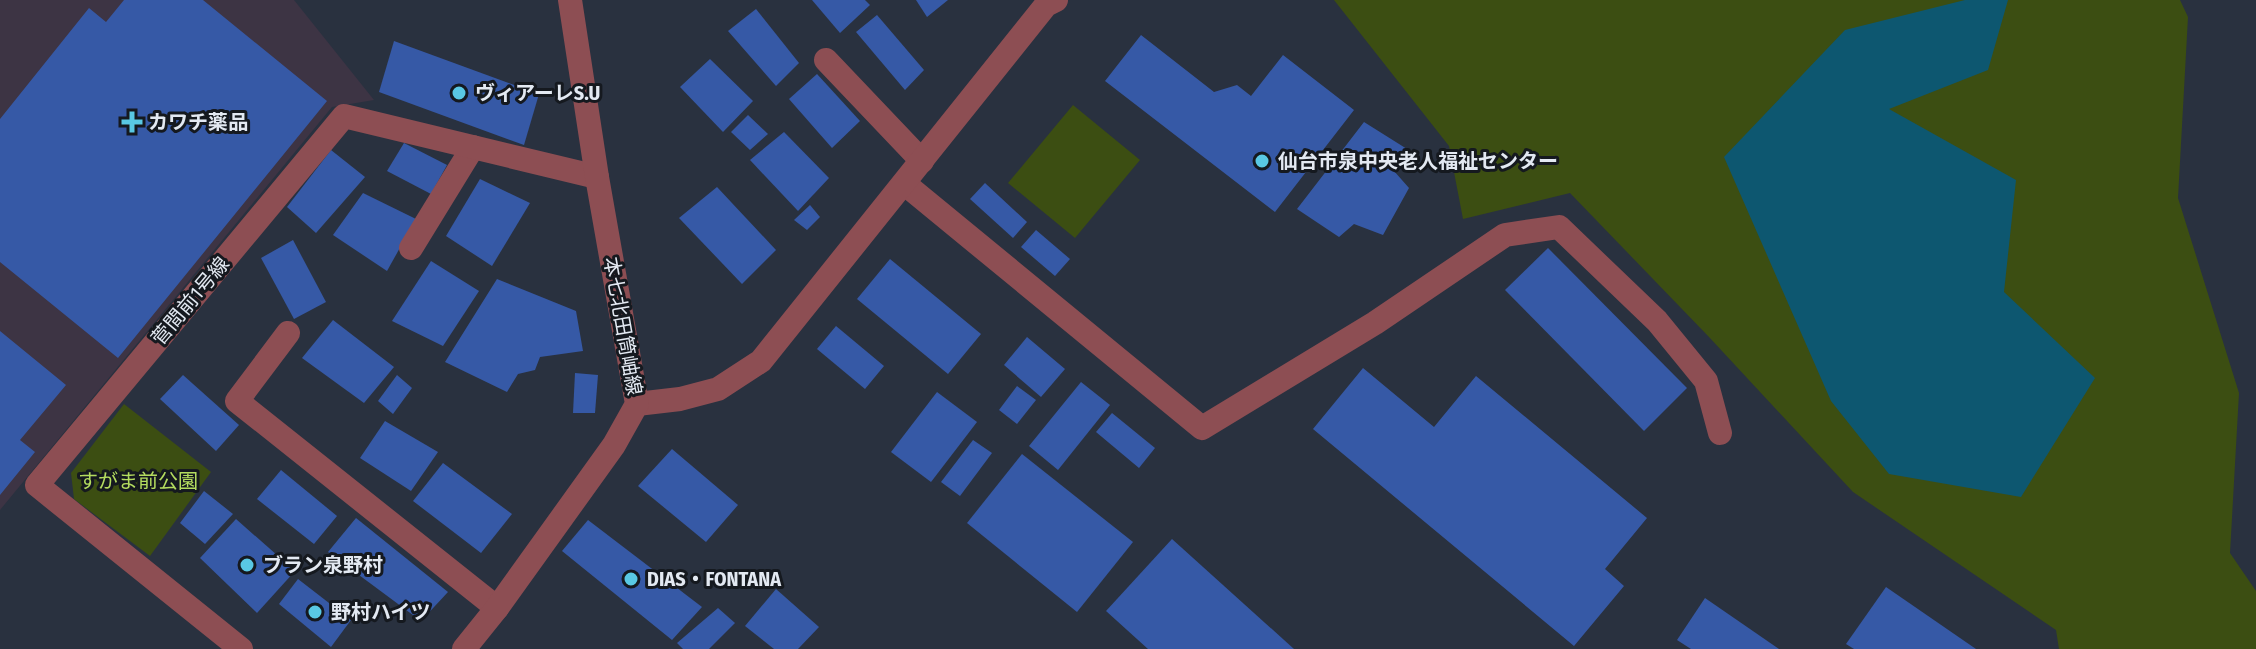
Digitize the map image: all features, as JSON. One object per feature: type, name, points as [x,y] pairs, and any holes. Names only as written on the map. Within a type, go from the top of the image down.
[{"type":"street","name":"本七北田筒岫線","points":[[464,649],[614,445],[637,404],[570,0]]},
{"type":"street","points":[[637,404],[680,399],[718,389],[761,361],[1046,5],[1056,0]]},
{"type":"street","points":[[826,60],[922,161]]},
{"type":"street","name":"菅間前1号線","points":[[241,649],[37,485],[344,116],[597,177]]},
{"type":"street","points":[[411,248],[473,147]]},
{"type":"street","points":[[905,184],[1202,428],[1375,323],[1505,235],[1559,227],[1657,321],[1706,381],[1720,433]]},
{"type":"street","points":[[288,333],[237,401],[497,608]]},
{"type":"shaded area","points":[[0,0],[294,0],[374,100],[332,107],[0,510]]},
{"type":"green space","points":[[1334,0],[2180,0],[2188,17],[2178,198],[2239,393],[2230,553],[2256,591],[2256,649],[2059,649],[2056,630],[1853,492],[1570,193],[1463,219],[1449,146]]},
{"type":"green space","points":[[1073,105],[1140,160],[1075,238],[1008,183]]},
{"type":"green space","name":"すがま前公園","points":[[124,404],[211,472],[150,556],[74,499],[71,473]]},
{"type":"water","points":[[1965,0],[2008,0],[1988,70],[1889,109],[2016,180],[2004,292],[2095,378],[2021,497],[1889,474],[1831,401],[1724,157],[1845,30]]},
{"type":"building","points":[[124,0],[203,0],[327,101],[118,358],[0,262],[0,119],[89,8],[106,22]]},
{"type":"building","points":[[812,0],[865,0],[870,5],[840,33]]},
{"type":"building","points":[[916,0],[948,0],[927,17]]},
{"type":"building","points":[[756,9],[799,63],[776,86],[728,31]]},
{"type":"building","points":[[877,15],[924,70],[905,90],[856,32]]},
{"type":"building","name":"仙台市泉中央老人福祉センター","points":[[1141,35],[1214,92],[1237,85],[1251,96],[1283,55],[1354,110],[1275,212],[1105,81]]},
{"type":"building","name":"ヴィアーレS.U","points":[[394,41],[539,94],[524,145],[379,92]]},
{"type":"building","points":[[710,59],[753,101],[723,132],[680,87]]},
{"type":"building","points":[[817,74],[860,121],[832,148],[789,99]]},
{"type":"building","points":[[748,115],[768,134],[750,150],[731,132]]},
{"type":"building","points":[[1364,122],[1407,149],[1394,171],[1409,188],[1383,235],[1354,224],[1339,237],[1297,209]]},
{"type":"building","points":[[784,132],[829,178],[798,211],[750,160]]},
{"type":"building","points":[[404,143],[447,165],[431,194],[387,171]]},
{"type":"building","points":[[331,150],[365,177],[316,233],[287,207]]},
{"type":"building","points":[[480,179],[530,203],[492,266],[446,236]]},
{"type":"building","points":[[985,183],[1027,222],[1013,238],[970,199]]},
{"type":"building","points":[[717,187],[776,250],[742,284],[679,218]]},
{"type":"building","points":[[363,193],[416,219],[387,271],[333,235]]},
{"type":"building","points":[[810,205],[820,217],[807,230],[794,220]]},
{"type":"building","points":[[1036,230],[1070,259],[1055,276],[1021,247]]},
{"type":"building","points":[[293,240],[326,302],[294,319],[261,258]]},
{"type":"building","points":[[1548,248],[1687,388],[1644,431],[1505,290]]},
{"type":"building","points":[[890,259],[981,334],[948,374],[857,299]]},
{"type":"building","points":[[431,261],[479,291],[443,346],[392,321]]},
{"type":"building","points":[[497,279],[576,311],[583,351],[540,357],[535,370],[518,374],[507,392],[445,362]]},
{"type":"building","points":[[333,320],[394,367],[364,403],[302,358]]},
{"type":"building","points":[[836,326],[884,366],[865,389],[817,349]]},
{"type":"building","points":[[0,331],[66,385],[20,440],[35,452],[0,495]]},
{"type":"building","points":[[1027,337],[1065,369],[1041,397],[1004,365]]},
{"type":"building","points":[[1363,368],[1434,427],[1476,376],[1647,518],[1605,569],[1624,586],[1574,646],[1313,429]]},
{"type":"building","points":[[575,373],[598,375],[595,413],[573,413]]},
{"type":"building","points":[[183,375],[239,425],[216,451],[160,399]]},
{"type":"building","points":[[397,375],[412,388],[393,414],[378,401]]},
{"type":"building","points":[[1081,382],[1110,405],[1058,470],[1029,446]]},
{"type":"building","points":[[1017,386],[1036,400],[1017,424],[999,410]]},
{"type":"building","points":[[937,392],[977,422],[931,482],[891,452]]},
{"type":"building","points":[[1112,413],[1155,448],[1139,468],[1096,432]]},
{"type":"building","points":[[385,421],[438,452],[411,491],[360,458]]},
{"type":"building","points":[[973,440],[992,453],[960,496],[941,482]]},
{"type":"building","points":[[672,449],[738,505],[706,542],[638,486]]},
{"type":"building","points":[[1022,454],[1133,542],[1077,612],[967,523]]},
{"type":"building","points":[[443,463],[512,514],[481,553],[413,501]]},
{"type":"building","points":[[281,470],[337,516],[314,544],[257,499]]},
{"type":"building","points":[[204,491],[233,514],[205,544],[180,523]]},
{"type":"building","points":[[356,518],[448,592],[421,621],[328,552]]},
{"type":"building","name":"ブラン泉野村","points":[[236,519],[295,571],[257,613],[200,558]]},
{"type":"building","name":"DIAS・FONTANA","points":[[588,520],[702,607],[672,640],[562,551]]},
{"type":"building","points":[[1172,539],[1294,649],[1148,649],[1106,611]]},
{"type":"building","name":"野村ハイツ","points":[[298,579],[351,620],[331,647],[279,604]]},
{"type":"building","points":[[1886,587],[1976,649],[1854,649],[1846,644]]},
{"type":"building","points":[[776,589],[819,627],[798,649],[774,649],[745,626]]},
{"type":"building","points":[[1705,598],[1779,649],[1691,649],[1677,640]]},
{"type":"building","points":[[718,608],[735,623],[709,649],[683,649],[677,643]]},
{"type":"place","name":"ヴィアーレS.U","points":[[459,93]]},
{"type":"place","name":"カワチ薬品","points":[[132,122]]},
{"type":"place","name":"仙台市泉中央老人福祉センター","points":[[1262,161]]},
{"type":"place","name":"ブラン泉野村","points":[[247,565]]},
{"type":"place","name":"DIAS・FONTANA","points":[[631,579]]},
{"type":"place","name":"野村ハイツ","points":[[315,612]]}]
